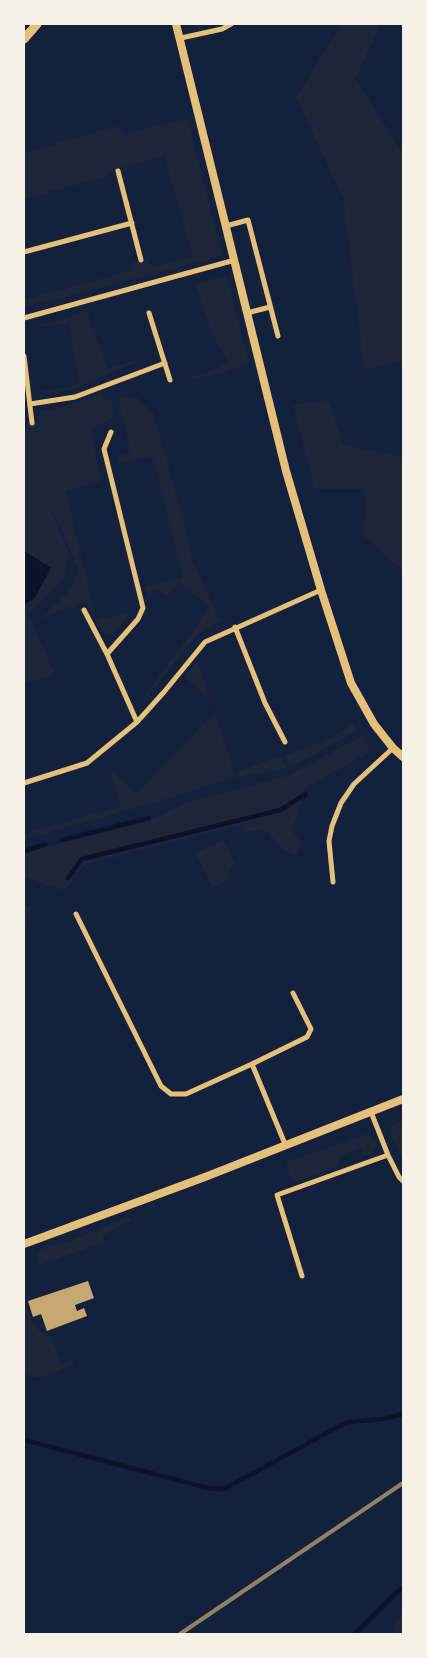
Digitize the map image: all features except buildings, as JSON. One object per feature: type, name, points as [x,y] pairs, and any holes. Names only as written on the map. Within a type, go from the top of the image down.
[{"type":"main road","points":[[24,39],[37,24]]},
{"type":"street","points":[[176,24],[181,38],[286,471],[321,590],[351,683],[374,724],[393,748],[403,757]]},
{"type":"street","points":[[181,38],[222,29],[230,24]]},
{"type":"street","points":[[118,171],[141,260]]},
{"type":"street","points":[[226,226],[248,220],[278,336]]},
{"type":"street","points":[[24,252],[132,223]]},
{"type":"street","points":[[24,318],[234,260]]},
{"type":"street","points":[[247,313],[270,307]]},
{"type":"street","points":[[149,313],[170,380]]},
{"type":"street","points":[[24,356],[32,423]]},
{"type":"street","points":[[30,404],[75,397],[165,363]]},
{"type":"street","points":[[107,654],[138,619],[143,608],[104,449],[111,432]]},
{"type":"street","points":[[24,783],[87,763],[136,722],[164,692],[205,642],[321,590]]},
{"type":"street","points":[[84,610],[107,654],[136,722]]},
{"type":"street","points":[[235,627],[266,703],[285,742]]},
{"type":"street","points":[[333,882],[329,841],[332,826],[341,803],[354,784],[393,748]]},
{"type":"street","points":[[76,914],[160,1086],[171,1094],[186,1094],[307,1037],[311,1029],[293,993]]},
{"type":"street","points":[[252,1064],[285,1144]]},
{"type":"street","points":[[24,1244],[205,1177],[285,1144],[403,1100]]},
{"type":"street","points":[[371,1112],[388,1155],[403,1181]]},
{"type":"street","points":[[302,1276],[277,1195],[388,1155]]},
{"type":"shaded area","points":[[342,24],[381,24],[355,79],[403,153],[403,362],[364,369],[343,198],[296,97]]},
{"type":"shaded area","points":[[187,119],[222,253],[216,258],[24,307],[24,300],[133,270],[131,263],[149,259],[151,267],[193,256],[164,155],[109,172],[108,176],[24,199],[24,153],[116,126],[124,134]]},
{"type":"shaded area","points":[[226,275],[249,363],[219,374],[183,380],[213,370],[228,361],[213,335],[196,284]]},
{"type":"shaded area","points":[[87,311],[107,369],[150,356],[72,390],[45,393],[41,391],[68,387],[79,383],[69,323],[32,328]]},
{"type":"shaded area","points":[[100,393],[103,400],[111,399],[115,416],[91,429],[101,481],[66,491],[96,620],[131,612],[113,635],[107,635],[99,627],[86,603],[72,609],[70,606],[40,620],[72,587],[78,568],[38,476],[69,555],[64,579],[28,613],[55,675],[24,683],[24,604],[34,598],[51,568],[24,551],[24,425],[39,422],[40,412],[78,402]]},
{"type":"shaded area","points":[[135,396],[153,412],[185,526],[192,560],[220,621],[197,635],[141,703],[139,703],[193,631],[209,606],[179,582],[167,595],[156,590],[147,599],[145,586],[183,577],[153,456],[118,464],[117,456],[131,454],[119,400]]},
{"type":"shaded area","points":[[328,400],[343,445],[402,457],[403,571],[364,536],[365,489],[315,489],[293,405]]},
{"type":"shaded area","points":[[24,551],[51,568],[34,599],[24,604]]},
{"type":"shaded area","points":[[197,660],[236,777],[150,804],[24,839],[24,833],[121,807],[110,769],[136,793],[214,714],[209,699],[185,677]]},
{"type":"shaded area","points":[[353,722],[357,730],[314,755],[290,766],[286,755],[334,737]]},
{"type":"shaded area","points":[[362,736],[370,752],[305,788],[298,815],[291,829],[302,844],[295,855],[282,849],[268,832],[260,830],[245,832],[242,825],[84,865],[65,890],[51,887],[24,876],[24,854],[52,845],[149,821],[187,802],[290,775]]},
{"type":"shaded area","points":[[281,756],[286,768],[239,777],[237,772]]},
{"type":"shaded area","points":[[224,840],[235,863],[229,870],[227,881],[213,887],[195,853]]},
{"type":"shaded area","points":[[24,906],[32,906],[24,931]]},
{"type":"shaded area","points":[[403,1120],[403,1161],[389,1131],[393,1125]]},
{"type":"shaded area","points":[[367,1134],[377,1141],[371,1155],[364,1156],[361,1148],[338,1157],[340,1165],[293,1183],[286,1162]]},
{"type":"shaded area","points":[[129,1216],[132,1220],[102,1236],[105,1242],[39,1265],[36,1252],[39,1250],[73,1240]]},
{"type":"shaded area","points":[[24,1301],[33,1324],[44,1335],[51,1337],[62,1365],[73,1360],[74,1364],[42,1377],[32,1377],[26,1374],[24,1371]]},
{"type":"shaded area","points":[[403,1613],[403,1634],[394,1634],[396,1622]]},
{"type":"waterway","points":[[68,878],[82,859],[280,810],[306,794]]},
{"type":"waterway","points":[[62,840],[149,818]]},
{"type":"waterway","points":[[24,851],[46,844]]},
{"type":"waterway","points":[[24,1440],[208,1488],[224,1489],[347,1422],[383,1419],[403,1414]]},
{"type":"waterway","points":[[355,1634],[403,1588]]},
{"type":"railway","points":[[180,1634],[403,1483]]}]
